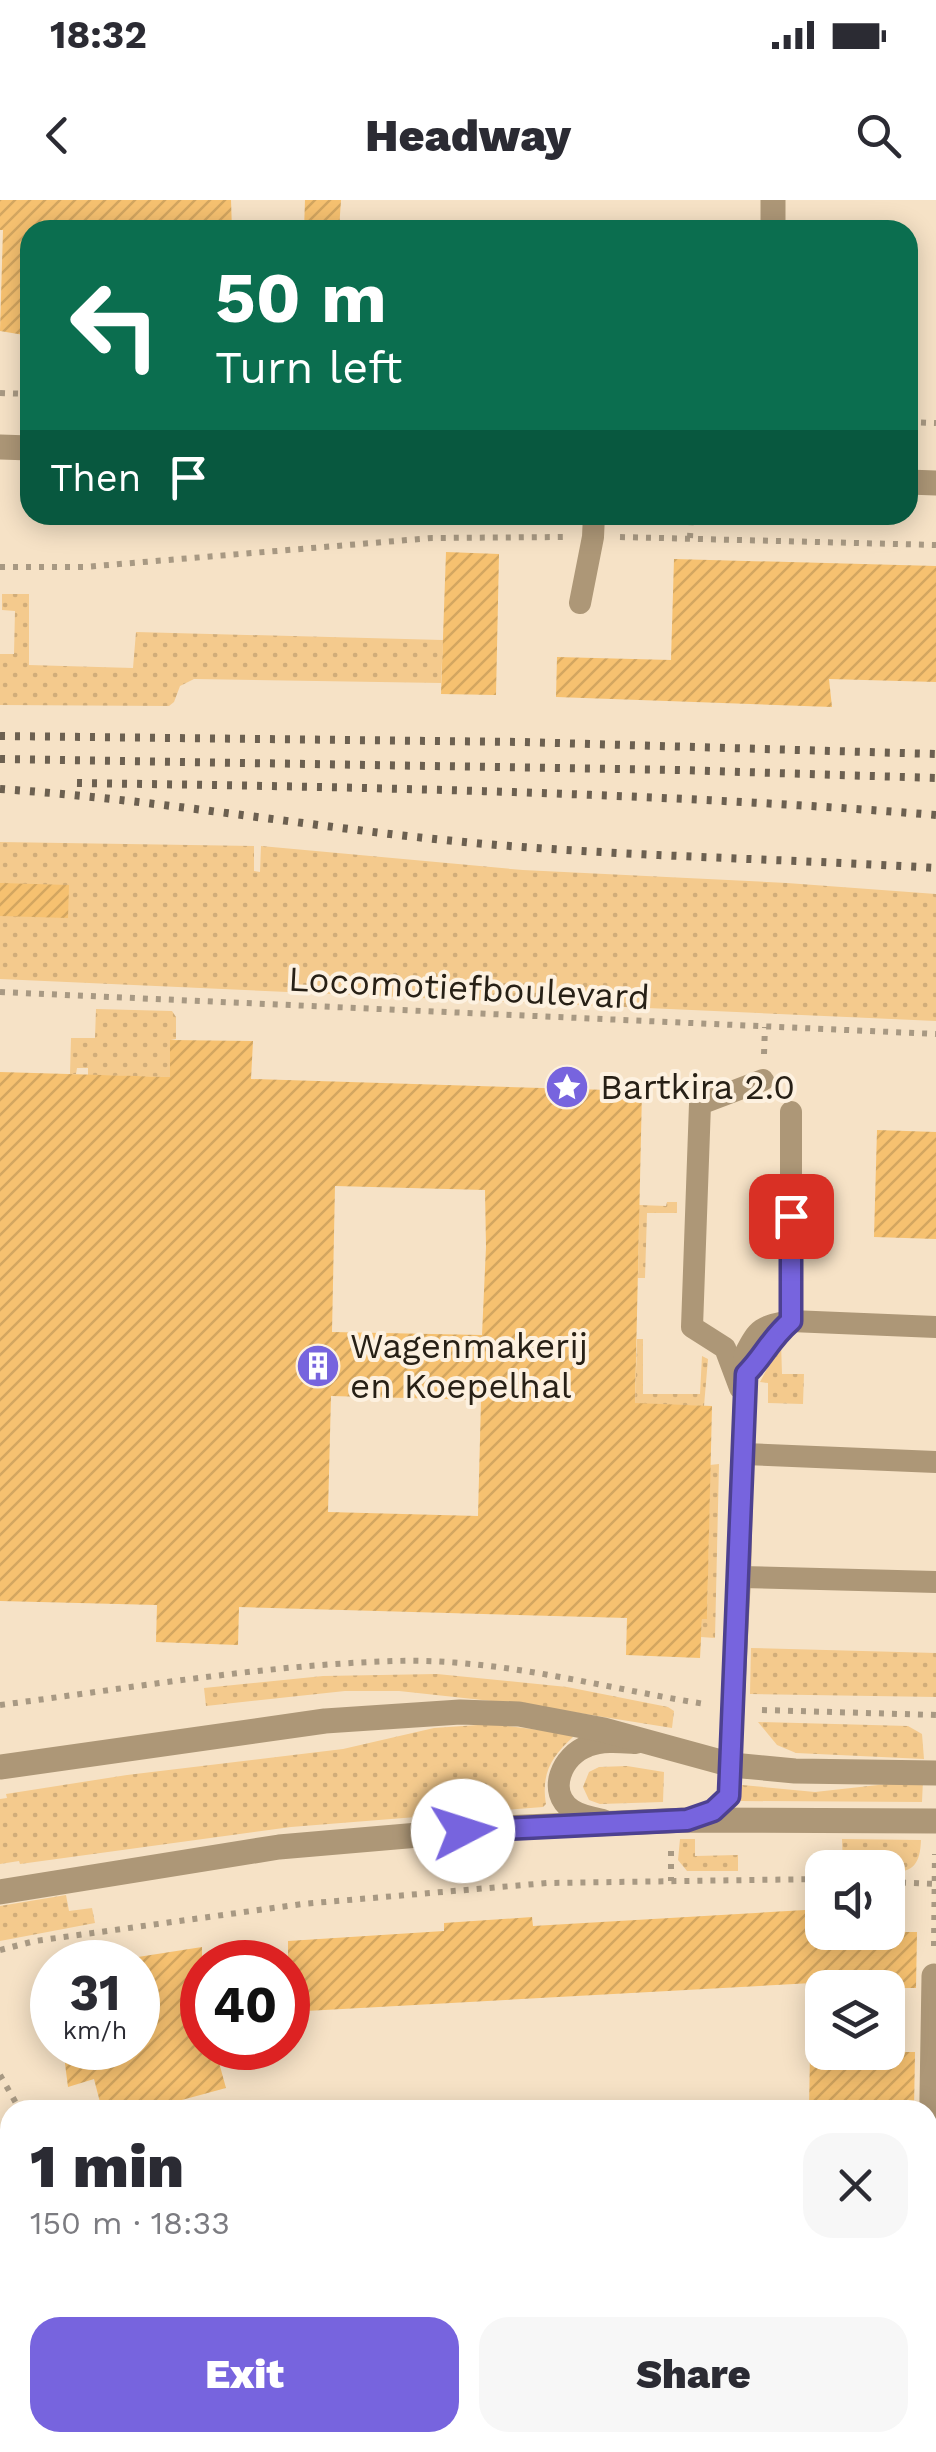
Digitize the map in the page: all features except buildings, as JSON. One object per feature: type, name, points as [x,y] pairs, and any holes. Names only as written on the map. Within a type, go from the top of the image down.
[{"type":"street","points":[[0,1767],[325,1721],[460,1712],[519,1714],[604,1730],[732,1765],[795,1771],[936,1774]]},
{"type":"street","points":[[0,1892],[279,1847],[500,1828],[687,1820],[936,1820]]},
{"type":"street","points":[[934,1976],[934,2100]]},
{"type":"lane","points":[[580,603],[594,526]]},
{"type":"lane","points":[[746,1400],[724,1348],[692,1327],[700,1104],[763,1080]]},
{"type":"lane","points":[[791,1112],[791,1321]]},
{"type":"lane","points":[[687,1820],[724,1804],[729,1796],[740,1577],[745,1354],[757,1332],[791,1321],[936,1326]]},
{"type":"lane","points":[[744,1454],[936,1462]]},
{"type":"lane","points":[[740,1577],[936,1582]]},
{"type":"lane","points":[[611,1822],[575,1813],[566,1804],[559,1786],[566,1762],[588,1745],[660,1745]]},
{"type":"path","points":[[690,538],[691,525]]},
{"type":"path","points":[[0,567],[84,567],[594,526],[690,538],[936,545]]},
{"type":"path","name":"Locomotiefboulevard","points":[[0,992],[936,1034]]},
{"type":"path","points":[[0,1950],[35,1941],[302,1904],[547,1883],[805,1879]]},
{"type":"path","points":[[905,1883],[935,1884],[934,1976]]},
{"type":"path","points":[[0,2075],[14,2100]]},
{"type":"shaded area","points":[[2,594],[29,594],[29,665],[133,668],[136,632],[443,640],[441,683],[194,679],[180,686],[169,706],[0,705],[0,654],[14,654],[15,611],[2,610]]},
{"type":"shaded area","points":[[0,842],[254,846],[254,871],[260,872],[261,846],[523,870],[936,894],[936,1021],[0,979]]},
{"type":"shaded area","points":[[96,1009],[172,1011],[176,1017],[176,1039],[171,1040],[170,1077],[88,1075],[88,1068],[77,1068],[76,1074],[70,1074],[71,1038],[95,1038]]},
{"type":"shaded area","points":[[667,1202],[677,1202],[677,1213],[647,1213],[645,1278],[638,1278],[639,1205],[666,1206]]},
{"type":"shaded area","points":[[637,1339],[643,1339],[643,1394],[700,1394],[702,1356],[708,1359],[704,1406],[635,1404]]},
{"type":"shaded area","points":[[781,1342],[782,1374],[804,1374],[803,1404],[768,1403],[768,1383],[760,1382]]},
{"type":"shaded area","points":[[719,1464],[715,1638],[701,1637],[702,1619],[707,1618],[710,1465]]},
{"type":"shaded area","points":[[751,1648],[936,1653],[936,1697],[750,1694]]},
{"type":"shaded area","points":[[437,1674],[567,1687],[668,1707],[674,1711],[672,1728],[529,1705],[399,1691],[345,1691],[206,1706],[204,1688],[323,1676]]},
{"type":"shaded area","points":[[758,1722],[908,1726],[922,1734],[924,1759],[796,1753],[777,1745]]},
{"type":"shaded area","points":[[492,1724],[573,1737],[549,1767],[543,1807],[291,1827],[0,1864],[0,1799],[7,1798],[6,1794],[343,1749],[434,1728]]},
{"type":"shaded area","points":[[627,1766],[664,1772],[663,1802],[600,1804],[589,1800],[583,1787],[589,1772],[599,1767]]},
{"type":"shaded area","points":[[923,1780],[922,1802],[738,1798],[742,1785],[815,1792]]},
{"type":"shaded area","points":[[680,1839],[695,1839],[695,1856],[738,1855],[738,1871],[687,1871],[678,1860]]},
{"type":"shaded area","points":[[842,1839],[921,1840],[914,1866],[905,1871],[905,1850],[842,1850]]},
{"type":"shaded area","points":[[66,1895],[69,1911],[92,1908],[95,1923],[0,1941],[0,1906]]},
{"type":"railway","points":[[0,736],[522,742],[936,754]]},
{"type":"railway","points":[[0,759],[936,778]]},
{"type":"railway","points":[[77,783],[614,796],[936,815]]},
{"type":"railway","points":[[0,789],[497,845],[936,868]]},
{"type":"place","name":"Bartkira 2.0","points":[[567,1087]]},
{"type":"place","name":"Wagenmakerij en Koepelhal","points":[[318,1366]]},
{"type":"route","points":[[463,1831],[687,1820],[713,1811],[729,1796],[746,1374],[772,1337],[791,1321],[791,1216]]}]
